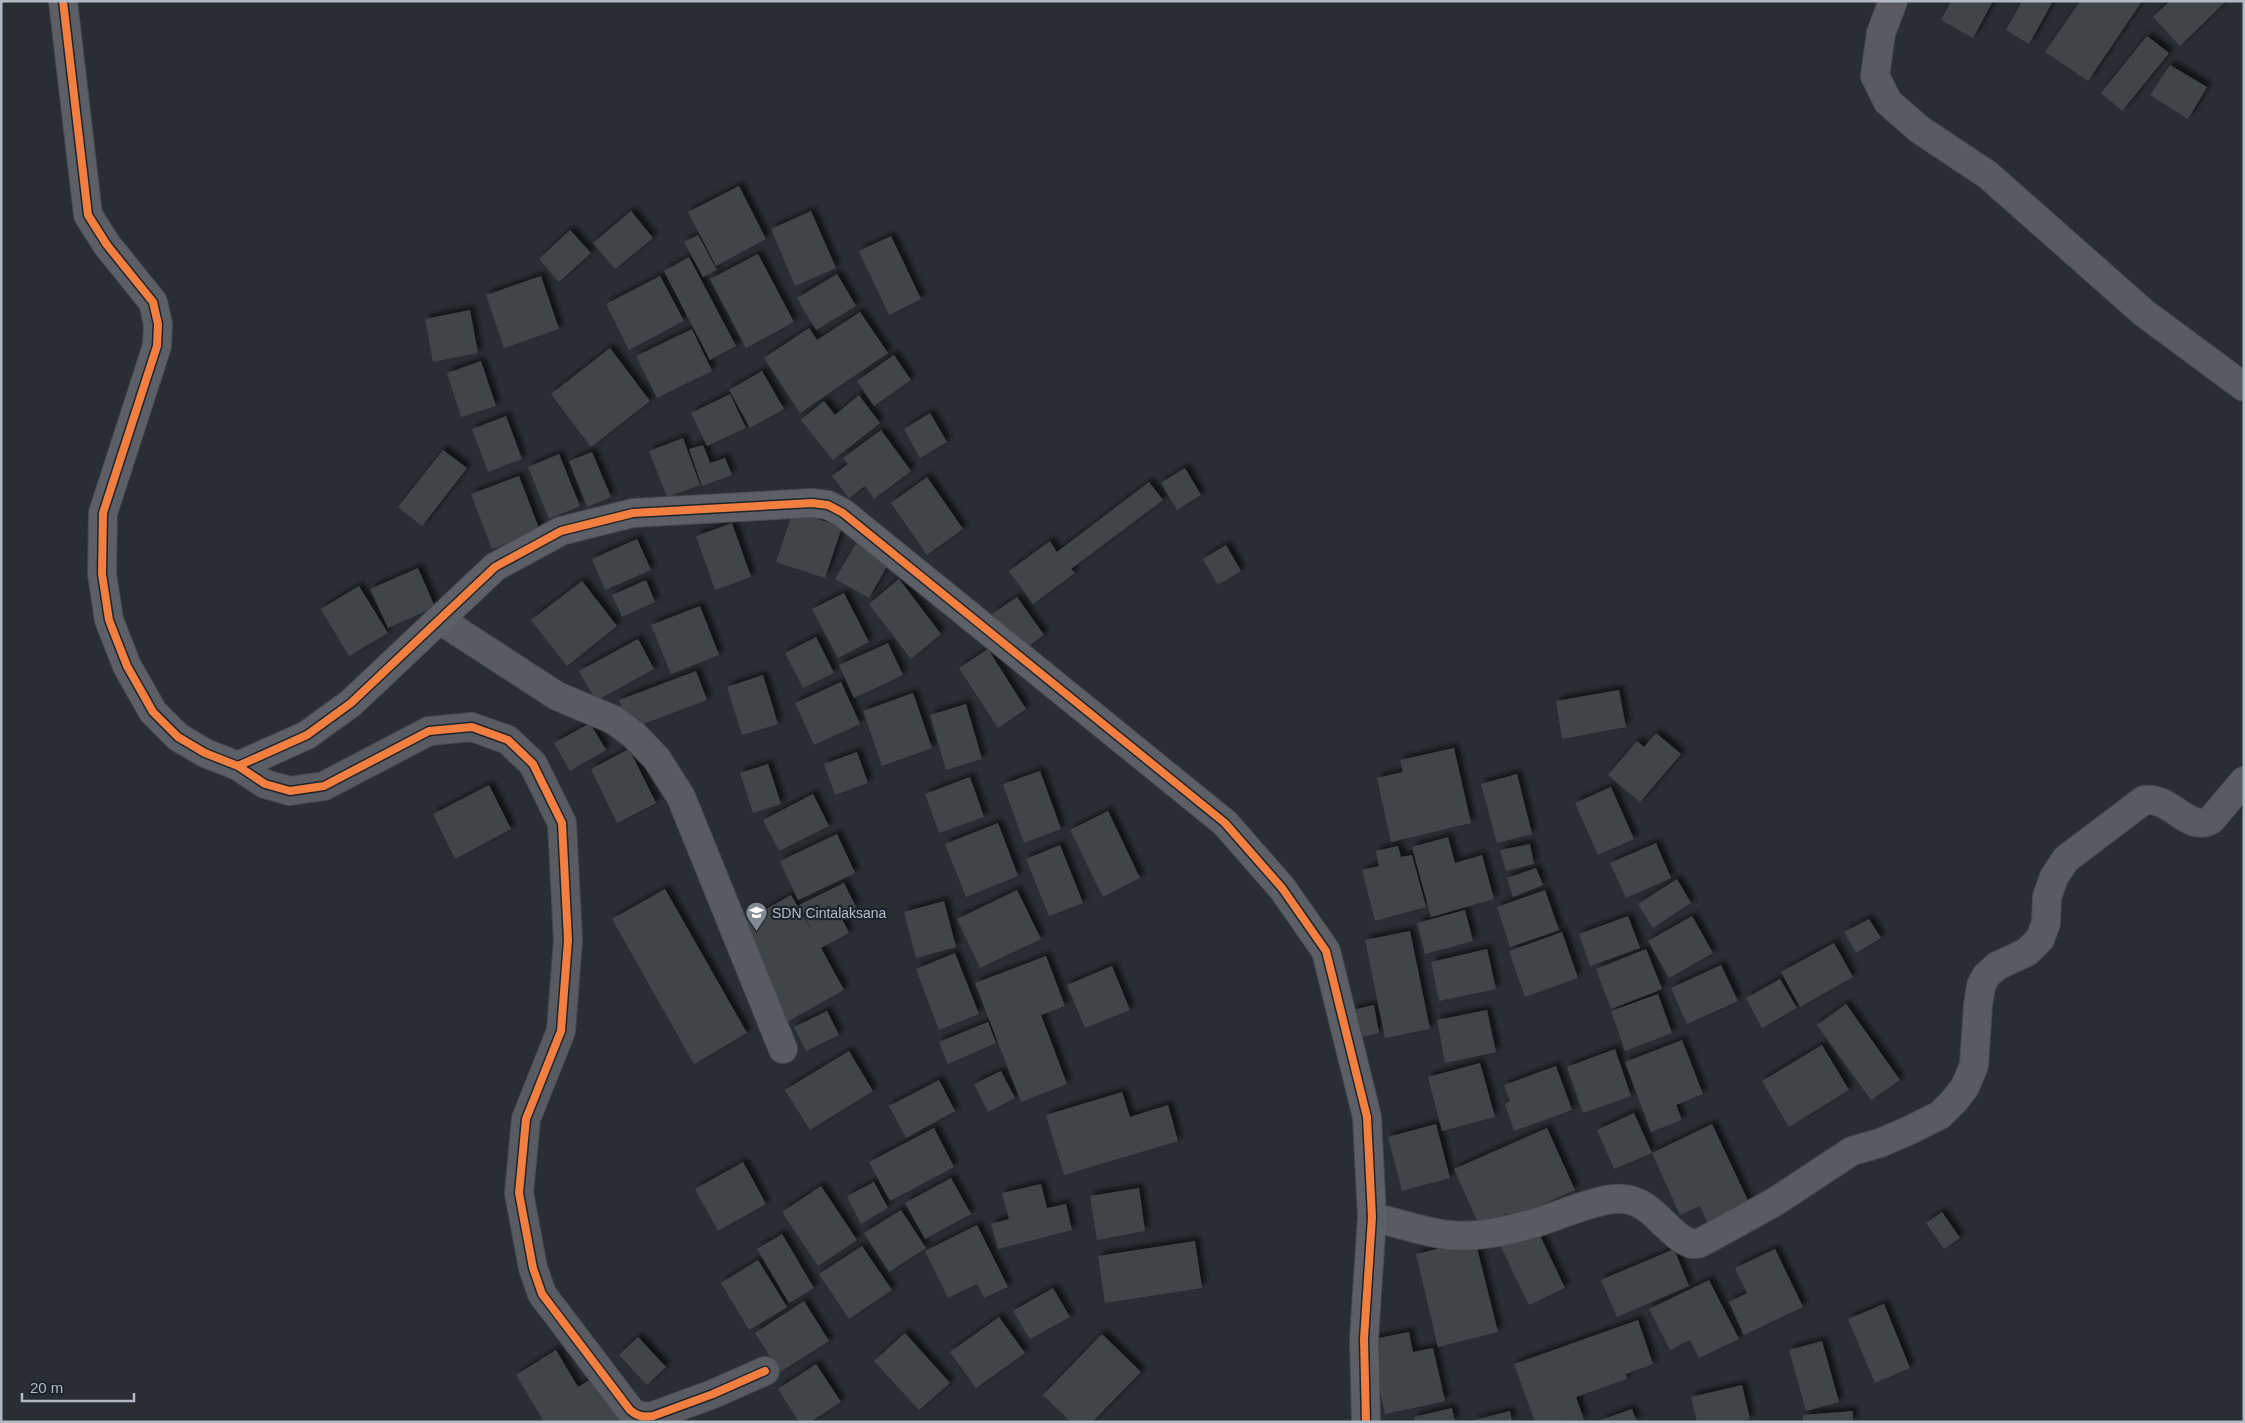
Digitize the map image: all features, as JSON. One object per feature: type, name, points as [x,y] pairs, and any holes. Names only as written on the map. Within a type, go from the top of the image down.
[{"type":"street","points":[[63,1],[88,216],[107,245],[152,302],[158,324],[157,346],[103,513],[102,574],[109,620],[127,666],[153,712],[178,737],[205,753],[238,766],[265,784],[290,791],[324,786],[429,731],[472,727],[508,740],[533,764],[562,823],[568,940],[560,1031],[526,1119],[520,1193],[533,1268],[542,1294],[630,1410],[636,1415],[644,1417],[653,1416],[713,1394],[765,1371]]},
{"type":"street","points":[[1893,1],[1881,33],[1874,76],[1888,102],[1919,129],[1988,175],[2144,314],[2244,387]]},
{"type":"street","points":[[238,766],[307,735],[351,703],[495,567],[561,531],[633,513],[812,503],[828,505],[843,513],[1225,823],[1282,888],[1326,951],[1367,1117],[1372,1216],[1364,1339],[1366,1422]]},
{"type":"street","points":[[440,620],[557,696],[614,720],[634,735],[656,759],[685,806],[731,925],[783,1049]]},
{"type":"street","points":[[1372,1216],[1449,1235],[1493,1233],[1534,1223],[1568,1211],[1624,1199],[1638,1203],[1653,1212],[1685,1241],[1692,1244],[1700,1243],[1773,1203],[1852,1151],[1880,1143],[1940,1115],[1965,1087],[1974,1065],[1981,986],[1986,976],[1996,966],[2027,952],[2040,939],[2046,923],[2048,897],[2054,877],[2066,860],[2144,800],[2153,799],[2163,802],[2191,821],[2197,824],[2204,824],[2211,820],[2244,781]]},
{"type":"building","points":[[1951,1],[1993,1],[1973,38],[1941,20]]},
{"type":"building","points":[[2022,1],[2053,1],[2029,44],[2006,30]]},
{"type":"building","points":[[2080,1],[2142,1],[2088,81],[2045,52]]},
{"type":"building","points":[[2170,1],[2226,1],[2180,46],[2153,17]]},
{"type":"building","points":[[2147,36],[2169,53],[2122,111],[2101,93]]},
{"type":"building","points":[[2170,65],[2207,87],[2188,119],[2150,95]]},
{"type":"building","points":[[739,186],[766,239],[716,266],[688,212]]},
{"type":"building","points":[[631,211],[653,238],[615,269],[593,243]]},
{"type":"building","points":[[811,211],[836,268],[795,286],[771,229]]},
{"type":"building","points":[[570,230],[591,253],[559,282],[539,259]]},
{"type":"building","points":[[698,235],[717,270],[703,277],[684,242]]},
{"type":"building","points":[[891,236],[921,299],[889,315],[859,251]]},
{"type":"building","points":[[758,254],[794,322],[746,348],[710,279]]},
{"type":"building","points":[[689,257],[736,346],[710,360],[664,271]]},
{"type":"building","points":[[837,274],[856,306],[816,330],[797,298]]},
{"type":"building","points":[[541,276],[559,329],[504,348],[486,295]]},
{"type":"building","points":[[660,276],[684,321],[629,350],[606,304]]},
{"type":"building","points":[[470,310],[478,353],[433,362],[425,319]]},
{"type":"building","points":[[860,312],[888,353],[800,413],[764,358],[809,328],[817,340]]},
{"type":"building","points":[[692,329],[712,371],[657,398],[636,356]]},
{"type":"building","points":[[610,348],[650,401],[591,447],[551,394]]},
{"type":"building","points":[[894,355],[911,380],[874,406],[857,381]]},
{"type":"building","points":[[481,361],[496,406],[461,417],[447,373]]},
{"type":"building","points":[[762,371],[784,409],[750,428],[729,390]]},
{"type":"building","points":[[730,394],[746,428],[707,446],[691,413]]},
{"type":"building","points":[[859,395],[880,423],[833,460],[801,420],[824,401],[835,415]]},
{"type":"building","points":[[930,413],[947,442],[920,458],[904,429]]},
{"type":"building","points":[[506,416],[522,459],[488,472],[472,429]]},
{"type":"building","points":[[881,430],[911,471],[874,499],[865,486],[849,498],[832,476],[848,464],[843,458]]},
{"type":"building","points":[[683,438],[700,485],[667,497],[649,451]]},
{"type":"building","points":[[703,445],[710,463],[725,458],[732,475],[702,486],[689,449]]},
{"type":"building","points":[[443,450],[467,468],[422,526],[398,507]]},
{"type":"building","points":[[592,452],[611,497],[587,507],[569,461]]},
{"type":"building","points":[[559,454],[580,506],[549,519],[528,467]]},
{"type":"building","points":[[1185,468],[1201,495],[1177,510],[1161,483]]},
{"type":"building","points":[[519,476],[540,531],[492,549],[471,494]]},
{"type":"building","points":[[927,477],[963,529],[927,555],[891,503]]},
{"type":"building","points":[[1149,482],[1163,500],[1071,569],[1075,573],[1033,604],[1009,571],[1050,541],[1057,552]]},
{"type":"building","points":[[793,511],[842,527],[825,578],[776,562]]},
{"type":"building","points":[[732,523],[751,577],[715,590],[696,536]]},
{"type":"building","points":[[637,539],[651,570],[605,590],[592,559]]},
{"type":"building","points":[[858,540],[891,559],[869,598],[835,579]]},
{"type":"building","points":[[1226,545],[1241,571],[1218,585],[1203,559]]},
{"type":"building","points":[[418,568],[435,607],[388,628],[370,589]]},
{"type":"building","points":[[899,579],[941,634],[911,659],[869,604]]},
{"type":"building","points":[[646,580],[655,602],[622,617],[612,595]]},
{"type":"building","points":[[582,581],[617,626],[567,666],[531,620]]},
{"type":"building","points":[[359,586],[388,633],[349,656],[321,609]]},
{"type":"building","points":[[844,593],[869,642],[838,658],[812,609]]},
{"type":"building","points":[[1017,597],[1044,635],[1019,653],[992,614]]},
{"type":"building","points":[[700,606],[719,655],[671,674],[651,625]]},
{"type":"building","points":[[816,637],[834,673],[803,688],[785,653]]},
{"type":"building","points":[[638,639],[654,669],[596,701],[579,671]]},
{"type":"building","points":[[888,643],[903,675],[854,698],[839,665]]},
{"type":"building","points":[[988,649],[1026,709],[998,728],[959,668]]},
{"type":"building","points":[[696,671],[707,700],[630,729],[619,700]]},
{"type":"building","points":[[763,675],[778,724],[742,735],[727,687]]},
{"type":"building","points":[[841,682],[860,724],[814,745],[795,703]]},
{"type":"building","points":[[1619,690],[1626,727],[1562,739],[1556,701]]},
{"type":"building","points":[[913,693],[932,748],[882,766],[863,711]]},
{"type":"building","points":[[966,704],[982,759],[946,770],[930,715]]},
{"type":"building","points":[[590,723],[606,750],[570,771],[554,743]]},
{"type":"building","points":[[1656,733],[1681,754],[1640,802],[1608,775],[1637,741],[1644,747]]},
{"type":"building","points":[[1454,748],[1471,823],[1391,842],[1377,778],[1403,772],[1400,760]]},
{"type":"building","points":[[629,749],[656,803],[617,823],[591,769]]},
{"type":"building","points":[[857,752],[868,783],[835,795],[824,764]]},
{"type":"building","points":[[768,764],[781,804],[753,813],[740,773]]},
{"type":"building","points":[[1040,771],[1061,829],[1024,843],[1003,784]]},
{"type":"building","points":[[1517,774],[1532,834],[1497,843],[1481,784]]},
{"type":"building","points":[[970,777],[984,817],[939,833],[925,794]]},
{"type":"building","points":[[489,785],[511,829],[455,859],[433,814]]},
{"type":"building","points":[[1611,787],[1634,839],[1598,855],[1575,803]]},
{"type":"building","points":[[813,794],[829,826],[779,851],[763,820]]},
{"type":"building","points":[[1108,811],[1140,878],[1103,897],[1070,830]]},
{"type":"building","points":[[998,823],[1018,876],[966,897],[945,844]]},
{"type":"building","points":[[837,834],[855,873],[798,900],[780,861]]},
{"type":"building","points":[[1448,837],[1455,863],[1482,855],[1494,899],[1431,917],[1412,847]]},
{"type":"building","points":[[1656,843],[1671,878],[1626,898],[1610,863]]},
{"type":"building","points":[[1530,844],[1534,864],[1506,871],[1500,850]]},
{"type":"building","points":[[1060,845],[1083,903],[1049,916],[1026,859]]},
{"type":"building","points":[[1398,846],[1401,857],[1412,855],[1426,907],[1375,921],[1362,870],[1379,866],[1376,851]]},
{"type":"building","points":[[1536,868],[1543,885],[1513,897],[1507,878]]},
{"type":"building","points":[[1677,879],[1691,903],[1653,928],[1638,904]]},
{"type":"building","points":[[844,883],[856,907],[840,915],[849,933],[821,948],[844,990],[787,1022],[734,927],[791,895],[813,933],[799,905]]},
{"type":"building","points":[[665,889],[747,1033],[694,1064],[612,919]]},
{"type":"building","points":[[1017,890],[1041,939],[980,968],[957,919]]},
{"type":"building","points":[[1545,890],[1559,930],[1510,947],[1497,907]]},
{"type":"building","points":[[944,901],[956,947],[916,958],[904,912]]},
{"type":"building","points":[[1465,910],[1473,941],[1425,954],[1417,923]]},
{"type":"building","points":[[1628,916],[1640,948],[1590,966],[1579,934]]},
{"type":"building","points":[[1692,916],[1713,953],[1669,978],[1648,941]]},
{"type":"building","points":[[1869,919],[1881,938],[1856,953],[1844,932]]},
{"type":"building","points":[[1410,931],[1430,1029],[1385,1038],[1365,940]]},
{"type":"building","points":[[1562,932],[1578,978],[1525,997],[1509,951]]},
{"type":"building","points":[[1834,943],[1853,977],[1800,1007],[1781,972]]},
{"type":"building","points":[[1487,949],[1496,989],[1439,1001],[1431,962]]},
{"type":"building","points":[[1646,949],[1662,989],[1611,1009],[1596,969]]},
{"type":"building","points":[[955,953],[979,1014],[939,1030],[916,969]]},
{"type":"building","points":[[1046,956],[1065,1006],[1041,1015],[1067,1084],[1021,1102],[975,983]]},
{"type":"building","points":[[1721,965],[1738,1001],[1687,1024],[1671,988]]},
{"type":"building","points":[[1112,966],[1130,1010],[1085,1028],[1067,985]]},
{"type":"building","points":[[1780,979],[1797,1008],[1762,1028],[1746,998]]},
{"type":"building","points":[[1658,994],[1672,1033],[1625,1051],[1611,1011]]},
{"type":"building","points":[[1846,1004],[1900,1080],[1871,1100],[1817,1025]]},
{"type":"building","points":[[1374,1005],[1379,1033],[1357,1038],[1352,1010]]},
{"type":"building","points":[[1487,1010],[1496,1052],[1445,1063],[1437,1020]]},
{"type":"building","points":[[827,1011],[839,1035],[806,1051],[794,1027]]},
{"type":"building","points":[[988,1022],[996,1043],[948,1064],[939,1042]]},
{"type":"building","points":[[1682,1040],[1703,1094],[1676,1105],[1682,1120],[1651,1132],[1625,1062]]},
{"type":"building","points":[[1822,1045],[1849,1090],[1789,1127],[1762,1081]]},
{"type":"building","points":[[1615,1049],[1631,1096],[1583,1113],[1567,1067]]},
{"type":"building","points":[[849,1051],[873,1091],[810,1130],[785,1090]]},
{"type":"building","points":[[1480,1063],[1495,1117],[1442,1131],[1428,1077]]},
{"type":"building","points":[[1556,1066],[1572,1110],[1514,1131],[1505,1104],[1510,1101],[1504,1085]]},
{"type":"building","points":[[1001,1071],[1015,1098],[988,1112],[974,1084]]},
{"type":"building","points":[[939,1080],[955,1111],[906,1138],[889,1106]]},
{"type":"building","points":[[1122,1092],[1130,1117],[1168,1105],[1178,1141],[1064,1175],[1046,1115]]},
{"type":"building","points":[[1634,1113],[1652,1153],[1614,1169],[1597,1130]]},
{"type":"building","points":[[1436,1124],[1450,1178],[1402,1191],[1388,1137]]},
{"type":"building","points":[[1712,1124],[1750,1205],[1708,1224],[1700,1206],[1680,1215],[1652,1153]]},
{"type":"building","points":[[934,1128],[954,1167],[890,1201],[869,1162]]},
{"type":"building","points":[[1547,1128],[1575,1190],[1510,1219],[1508,1213],[1479,1225],[1454,1169]]},
{"type":"building","points":[[743,1162],[766,1204],[718,1231],[695,1189]]},
{"type":"building","points":[[951,1178],[971,1214],[925,1239],[905,1203]]},
{"type":"building","points":[[874,1182],[888,1208],[861,1224],[847,1196]]},
{"type":"building","points":[[1041,1184],[1047,1208],[1066,1204],[1072,1230],[998,1249],[991,1224],[1009,1219],[1002,1193]]},
{"type":"building","points":[[821,1186],[857,1240],[818,1266],[782,1212]]},
{"type":"building","points":[[1139,1188],[1145,1231],[1097,1240],[1090,1196]]},
{"type":"building","points":[[901,1210],[926,1248],[889,1272],[864,1233]]},
{"type":"building","points":[[1942,1212],[1960,1238],[1944,1249],[1926,1223]]},
{"type":"building","points":[[1534,1223],[1565,1288],[1529,1305],[1498,1241]]},
{"type":"building","points":[[977,1225],[1008,1287],[984,1298],[977,1284],[948,1298],[925,1251]]},
{"type":"building","points":[[782,1234],[814,1288],[789,1303],[757,1249]]},
{"type":"building","points":[[1475,1240],[1498,1332],[1438,1347],[1416,1254]]},
{"type":"building","points":[[1195,1241],[1202,1288],[1105,1303],[1098,1256]]},
{"type":"building","points":[[862,1246],[892,1290],[849,1319],[819,1274]]},
{"type":"building","points":[[1674,1249],[1689,1286],[1617,1317],[1601,1280]]},
{"type":"building","points":[[1775,1249],[1803,1307],[1744,1335],[1729,1302],[1747,1293],[1735,1268]]},
{"type":"building","points":[[758,1260],[787,1307],[749,1330],[721,1283]]},
{"type":"building","points":[[1709,1280],[1739,1339],[1699,1358],[1690,1340],[1670,1350],[1649,1309]]},
{"type":"building","points":[[1053,1288],[1070,1317],[1030,1339],[1013,1311]]},
{"type":"building","points":[[804,1301],[829,1341],[780,1372],[755,1333]]},
{"type":"building","points":[[1884,1304],[1910,1368],[1875,1383],[1848,1319]]},
{"type":"building","points":[[999,1317],[1025,1353],[976,1388],[950,1352]]},
{"type":"building","points":[[1638,1320],[1653,1364],[1626,1374],[1627,1379],[1576,1397],[1584,1420],[1535,1422],[1514,1364]]},
{"type":"building","points":[[1409,1332],[1413,1352],[1433,1348],[1445,1401],[1385,1414],[1369,1340]]},
{"type":"building","points":[[905,1333],[950,1383],[919,1410],[874,1361]]},
{"type":"building","points":[[1102,1334],[1141,1372],[1092,1422],[1071,1422],[1043,1395]]},
{"type":"building","points":[[638,1337],[666,1367],[647,1385],[619,1355]]},
{"type":"building","points":[[1822,1341],[1839,1402],[1806,1411],[1789,1350]]},
{"type":"building","points":[[556,1350],[578,1387],[599,1374],[625,1422],[544,1422],[516,1375]]},
{"type":"building","points":[[816,1364],[841,1402],[810,1422],[799,1422],[778,1389]]},
{"type":"building","points":[[1742,1385],[1750,1419],[1738,1422],[1697,1422],[1691,1397]]},
{"type":"building","points":[[1452,1408],[1455,1422],[1415,1422],[1414,1417]]},
{"type":"building","points":[[1632,1409],[1637,1422],[1598,1422],[1598,1421]]},
{"type":"building","points":[[1510,1411],[1512,1422],[1471,1422],[1471,1421]]},
{"type":"building","points":[[1853,1411],[1853,1422],[1803,1422],[1803,1415]]},
{"type":"cycle path","points":[[63,1],[88,215],[107,245],[153,302],[158,324],[157,346],[103,513],[102,574],[109,620],[127,666],[153,712],[178,737],[205,753],[238,766],[307,735],[351,703],[495,567],[561,531],[633,513],[812,503],[828,505],[843,513],[1225,823],[1282,888],[1326,951],[1367,1117],[1372,1217],[1364,1339],[1366,1422]]},
{"type":"cycle path","points":[[238,766],[265,784],[290,791],[324,786],[429,731],[472,727],[508,740],[533,764],[562,823],[568,940],[561,1031],[526,1119],[519,1193],[533,1268],[542,1294],[630,1410],[638,1415],[653,1416],[713,1394],[765,1371]]},
{"type":"place","name":"SDN Cintalaksana","points":[[756,932]]}]
